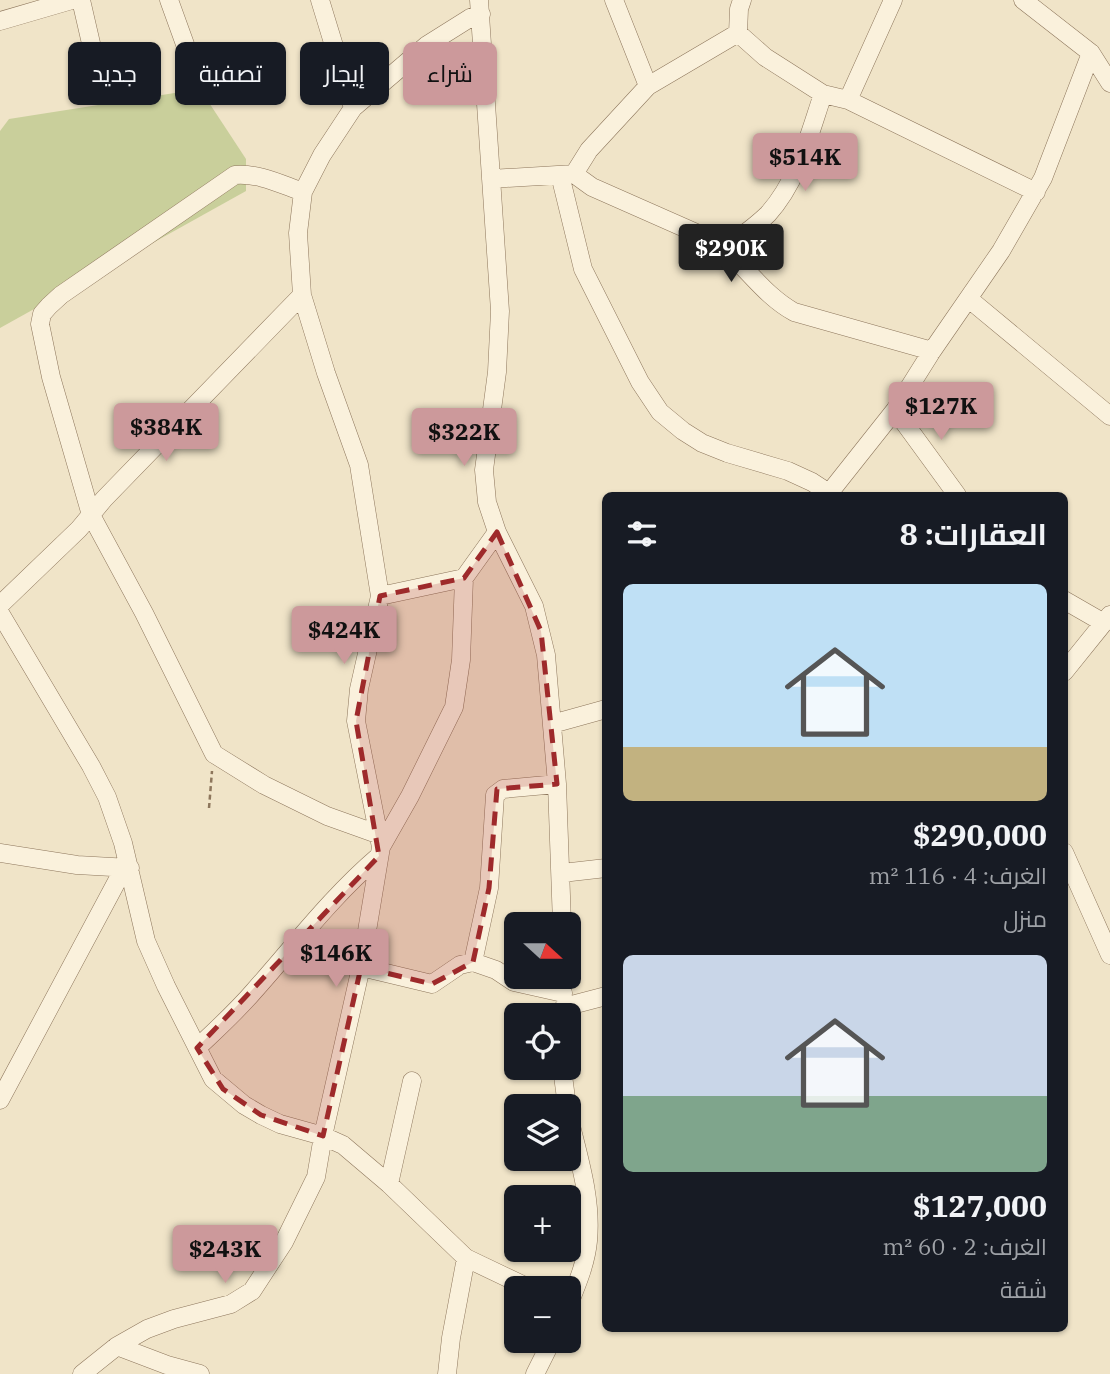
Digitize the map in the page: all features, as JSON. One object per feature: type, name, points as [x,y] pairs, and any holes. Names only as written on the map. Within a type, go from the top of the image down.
[{"type":"street","points":[[0,22],[72,0]]},
{"type":"street","points":[[81,0],[91,42]]},
{"type":"street","points":[[169,0],[184,42]]},
{"type":"street","points":[[320,0],[353,108]]},
{"type":"street","points":[[614,0],[648,86]]},
{"type":"street","points":[[738,33],[739,9],[743,0]]},
{"type":"street","points":[[848,100],[893,0]]},
{"type":"street","points":[[1023,0],[1091,53],[1110,83]]},
{"type":"street","points":[[82,1374],[117,1346],[147,1329],[231,1304],[252,1291],[273,1261],[316,1177],[361,967],[380,846],[356,721],[359,689],[380,596],[359,465],[302,295],[298,233],[303,192],[322,155],[353,108],[427,45],[470,18],[480,7]]},
{"type":"street","points":[[480,7],[500,311],[497,372],[484,470],[487,502],[497,532],[538,619],[546,655],[557,785],[562,912]]},
{"type":"street","points":[[567,175],[648,86],[738,33]]},
{"type":"street","points":[[738,33],[765,57],[822,94],[848,100],[1036,192]]},
{"type":"street","points":[[833,492],[895,411],[932,351],[1001,251],[1036,192],[1091,53]]},
{"type":"street","points":[[725,248],[757,225],[787,187],[799,164],[822,94]]},
{"type":"street","points":[[303,192],[264,177],[235,175],[61,295],[42,314],[40,324],[51,377],[91,514],[214,754],[264,785],[380,846]]},
{"type":"street","points":[[567,175],[583,269],[640,382],[660,412],[702,443],[780,468],[827,492]]},
{"type":"street","points":[[491,179],[567,175],[688,228],[725,248],[762,289],[794,312],[932,351]]},
{"type":"street","points":[[0,605],[74,535],[104,499],[302,295]]},
{"type":"street","points":[[969,299],[1110,416]]},
{"type":"street","points":[[895,411],[955,492]]},
{"type":"street","points":[[197,1048],[253,993],[380,846],[410,796],[454,707],[461,660],[464,578],[497,532]]},
{"type":"street","points":[[380,596],[464,578]]},
{"type":"street","points":[[1068,602],[1107,619],[1068,667]]},
{"type":"street","points":[[0,613],[91,766],[116,822],[146,941],[214,1079],[244,1105],[280,1124],[323,1136],[343,1145],[389,1184],[466,1258],[504,1276]]},
{"type":"street","points":[[552,724],[602,710]]},
{"type":"street","points":[[473,962],[489,888],[495,795],[503,789],[557,785]]},
{"type":"street","points":[[0,853],[77,865],[127,868]]},
{"type":"street","points":[[1068,861],[1110,955]]},
{"type":"street","points":[[0,1100],[127,868]]},
{"type":"street","points":[[562,873],[602,869]]},
{"type":"street","points":[[361,967],[432,984],[460,965],[473,962],[496,970],[514,982],[563,998],[602,996]]},
{"type":"street","points":[[389,1184],[412,1081]]},
{"type":"street","points":[[578,1276],[586,1253],[588,1220],[581,1164]]},
{"type":"street","points":[[447,1374],[466,1258]]},
{"type":"street","points":[[117,1346],[200,1374]]},
{"type":"street","points":[[535,1374],[546,1353]]},
{"type":"path","points":[[209,808],[214,754]]},
{"type":"highlighted area","points":[[497,532],[541,631],[557,784],[497,789],[489,888],[473,962],[432,984],[361,967],[323,1136],[261,1115],[223,1089],[197,1048],[379,856],[356,721],[380,596],[464,578]]},
{"type":"green space","points":[[175,93],[175,105],[211,105],[246,159],[246,191],[0,328],[0,131],[9,119],[98,105],[161,105],[161,95]]}]
